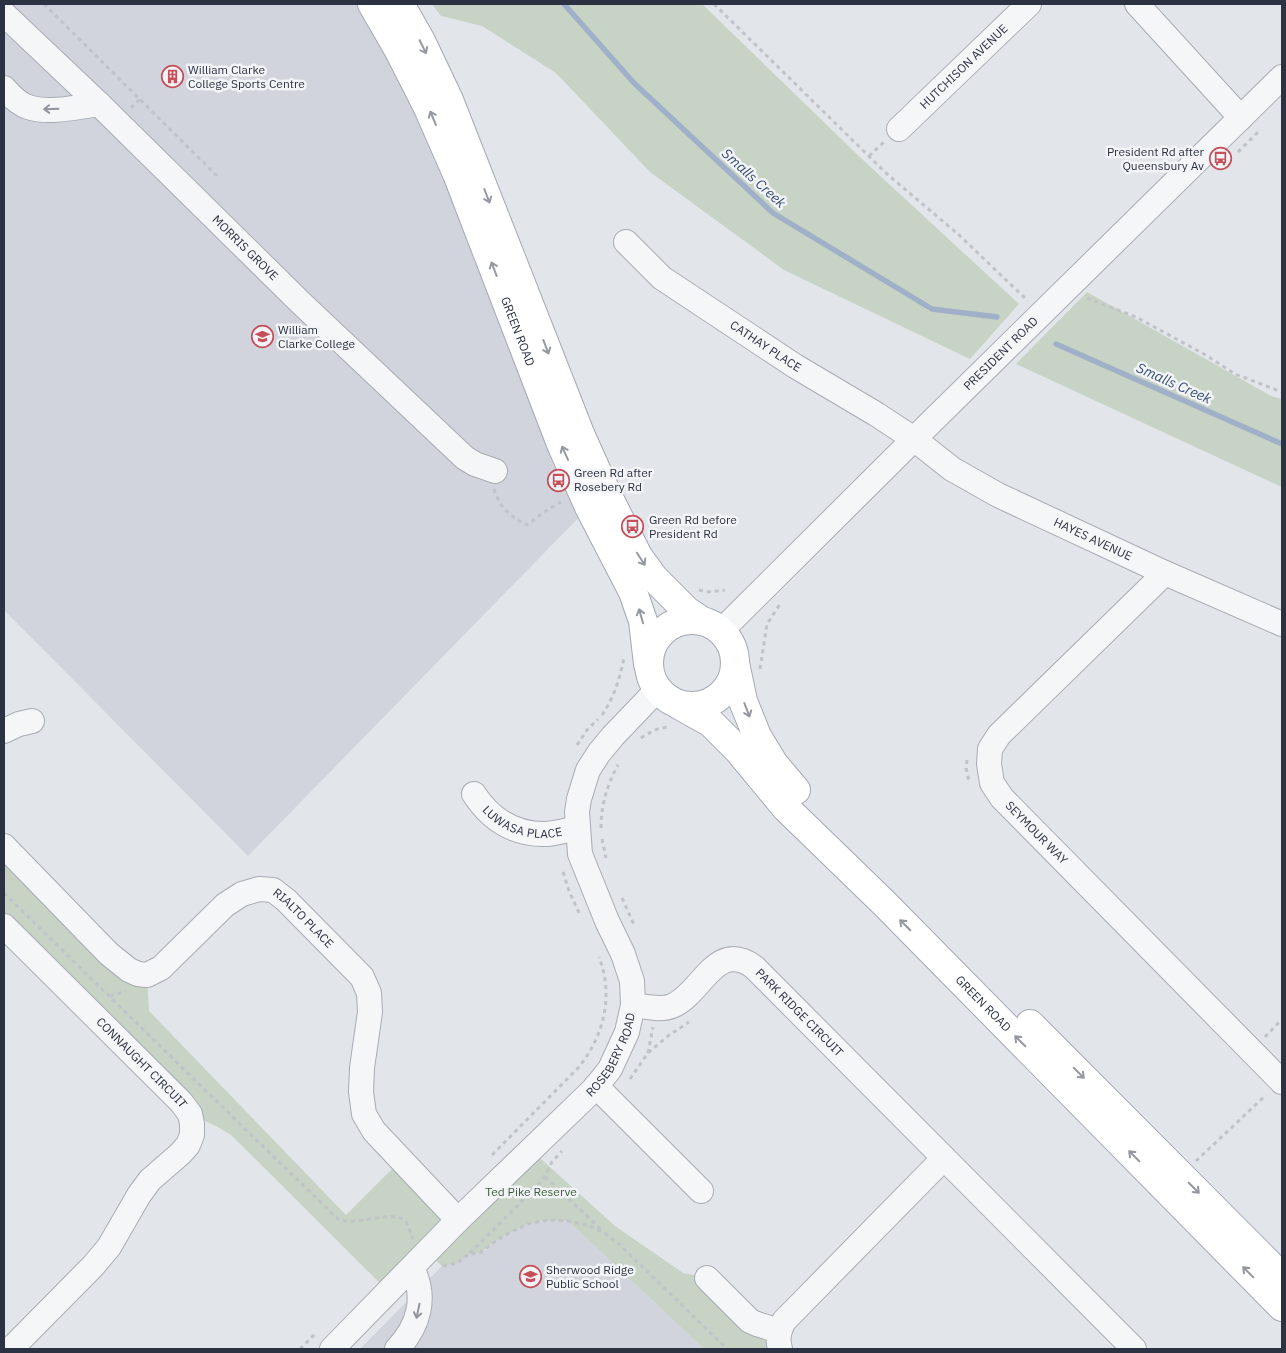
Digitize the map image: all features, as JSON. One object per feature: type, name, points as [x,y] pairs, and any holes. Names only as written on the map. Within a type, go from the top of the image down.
[{"type":"main road","name":"GREEN ROAD","points":[[372,4],[398,49],[428,108],[457,174],[561,444],[589,507],[633,592],[643,621],[636,658],[650,676],[657,690],[667,699],[678,716],[711,723],[731,743],[786,808],[884,904],[1282,1307]]},
{"type":"main road","name":"GREEN ROAD","points":[[400,4],[449,100],[581,436],[608,496],[638,556],[654,578],[687,611],[711,626],[731,644],[747,669],[744,701],[757,736],[774,764],[798,792],[1282,1277]]},
{"type":"main road","points":[[636,658],[650,653],[655,640],[667,628],[685,621],[711,626]]},
{"type":"main road","points":[[678,716],[696,706],[712,702],[724,693],[734,673],[747,669]]},
{"type":"street","name":"HUTCHISON AVENUE","points":[[898,129],[1029,4]]},
{"type":"street","points":[[1137,4],[1241,118]]},
{"type":"street","name":"MORRIS GROVE","points":[[4,14],[99,104],[301,303],[465,458],[494,471]]},
{"type":"street","name":"PRESIDENT ROAD","points":[[711,626],[914,439],[1282,77]]},
{"type":"street","points":[[4,88],[28,107],[48,110],[99,104]]},
{"type":"street","name":"CATHAY PLACE","points":[[626,242],[643,261],[669,283],[787,361],[914,439]]},
{"type":"street","name":"HAYES AVENUE","points":[[914,439],[952,469],[998,495],[1165,573],[1282,624]]},
{"type":"street","name":"SEYMOUR WAY","points":[[1165,573],[999,735],[990,749],[992,782],[1002,798],[1282,1082]]},
{"type":"street","name":"ROSEBERY ROAD","points":[[332,1349],[417,1253],[458,1220],[596,1086],[610,1069],[627,1032],[644,1006],[580,854],[590,829],[577,812],[588,770],[599,753],[657,690]]},
{"type":"street","points":[[4,731],[32,721]]},
{"type":"street","name":"LUWASA PLACE","points":[[474,794],[493,817],[509,827],[525,832],[547,834],[590,829]]},
{"type":"street","name":"RIALTO PLACE","points":[[4,846],[108,954],[129,970],[138,974],[147,975],[161,968],[226,905],[242,894],[259,889],[273,890],[286,900],[362,977],[369,993],[370,1012],[362,1068],[361,1092],[364,1114],[374,1131],[458,1220]]},
{"type":"street","name":"CONNAUGHT CIRCUIT","points":[[4,926],[181,1102],[190,1114],[192,1124],[192,1135],[188,1145],[150,1180],[139,1194],[109,1247],[93,1266],[11,1349]]},
{"type":"street","name":"PARK RIDGE CIRCUIT","points":[[644,1006],[670,1006],[678,1002],[720,962],[729,959],[746,961],[1134,1349]]},
{"type":"street","points":[[596,1086],[701,1191]]},
{"type":"street","points":[[707,1278],[750,1321],[780,1340],[784,1321],[944,1158]]},
{"type":"street","points":[[397,1349],[412,1330],[419,1307],[420,1289],[417,1253]]},
{"type":"path","points":[[44,4],[218,177]]},
{"type":"path","points":[[714,4],[887,174],[958,234],[1026,299]]},
{"type":"path","points":[[1088,298],[1136,317],[1204,354],[1235,374],[1282,392]]},
{"type":"path","points":[[494,471],[494,489],[500,504],[512,517],[527,525],[561,502]]},
{"type":"path","points":[[747,669],[767,624],[784,599]]},
{"type":"path","points":[[573,751],[587,730],[603,714],[610,702],[621,671],[636,658]]},
{"type":"path","points":[[636,743],[654,730],[665,727],[678,716]]},
{"type":"path","points":[[968,754],[966,768],[972,786]]},
{"type":"path","points":[[590,829],[601,814],[604,796],[620,762]]},
{"type":"path","points":[[602,839],[607,863]]},
{"type":"path","points":[[562,864],[569,891],[580,916]]},
{"type":"path","points":[[4,893],[338,1219],[346,1222],[398,1217],[406,1222],[417,1253]]},
{"type":"path","points":[[621,895],[636,929]]},
{"type":"path","points":[[490,1157],[579,1066],[595,1042],[603,1019],[606,993],[598,953]]},
{"type":"path","points":[[110,996],[128,991]]},
{"type":"path","points":[[644,1006],[653,1030],[648,1053]]},
{"type":"path","points":[[1181,1175],[1282,1082]]},
{"type":"path","points":[[545,1177],[620,1245],[726,1349]]},
{"type":"path","points":[[406,1244],[417,1253],[442,1266],[457,1263],[469,1254],[480,1253],[497,1240],[528,1224],[548,1220],[588,1225],[606,1234]]},
{"type":"path","points":[[417,1253],[419,1231]]},
{"type":"path","points":[[300,1349],[320,1329]]},
{"type":"shaded area","name":"William Clarke College","points":[[4,4],[372,4],[589,507],[248,856],[4,610]]},
{"type":"shaded area","name":"Sherwood Ridge Public School","points":[[548,1220],[568,1221],[704,1349],[360,1349],[442,1266],[457,1263],[469,1254],[476,1254],[486,1250],[497,1240],[528,1224]]},
{"type":"green space","points":[[432,4],[702,4],[864,161],[1019,304],[970,359],[784,270],[650,172],[556,73],[482,26],[441,16]]},
{"type":"green space","points":[[1087,292],[1271,396],[1282,399],[1282,487],[1016,364]]},
{"type":"green space","name":"Ted Pike Reserve","points":[[4,846],[147,975],[149,1011],[346,1215],[401,1160],[458,1220],[531,1150],[615,1226],[683,1273],[707,1278],[780,1349],[704,1349],[568,1221],[548,1220],[528,1224],[497,1240],[480,1253],[469,1254],[457,1263],[442,1266],[427,1253],[389,1292],[231,1135],[190,1114],[4,926]]},
{"type":"waterway","name":"Smalls Creek","points":[[564,4],[634,83],[773,213],[932,309],[997,317]]},
{"type":"waterway","name":"Smalls Creek","points":[[1056,344],[1282,444]]},
{"type":"place","name":"William Clarke College Sports Centre","points":[[172,77]]},
{"type":"place","name":"President Rd after Queensbury Av","points":[[1220,159]]},
{"type":"place","name":"William Clarke College","points":[[262,337]]},
{"type":"place","name":"Green Rd after Rosebery Rd","points":[[558,480]]},
{"type":"place","name":"Green Rd before President Rd","points":[[633,527]]},
{"type":"place","name":"Sherwood Ridge Public School","points":[[530,1277]]}]
